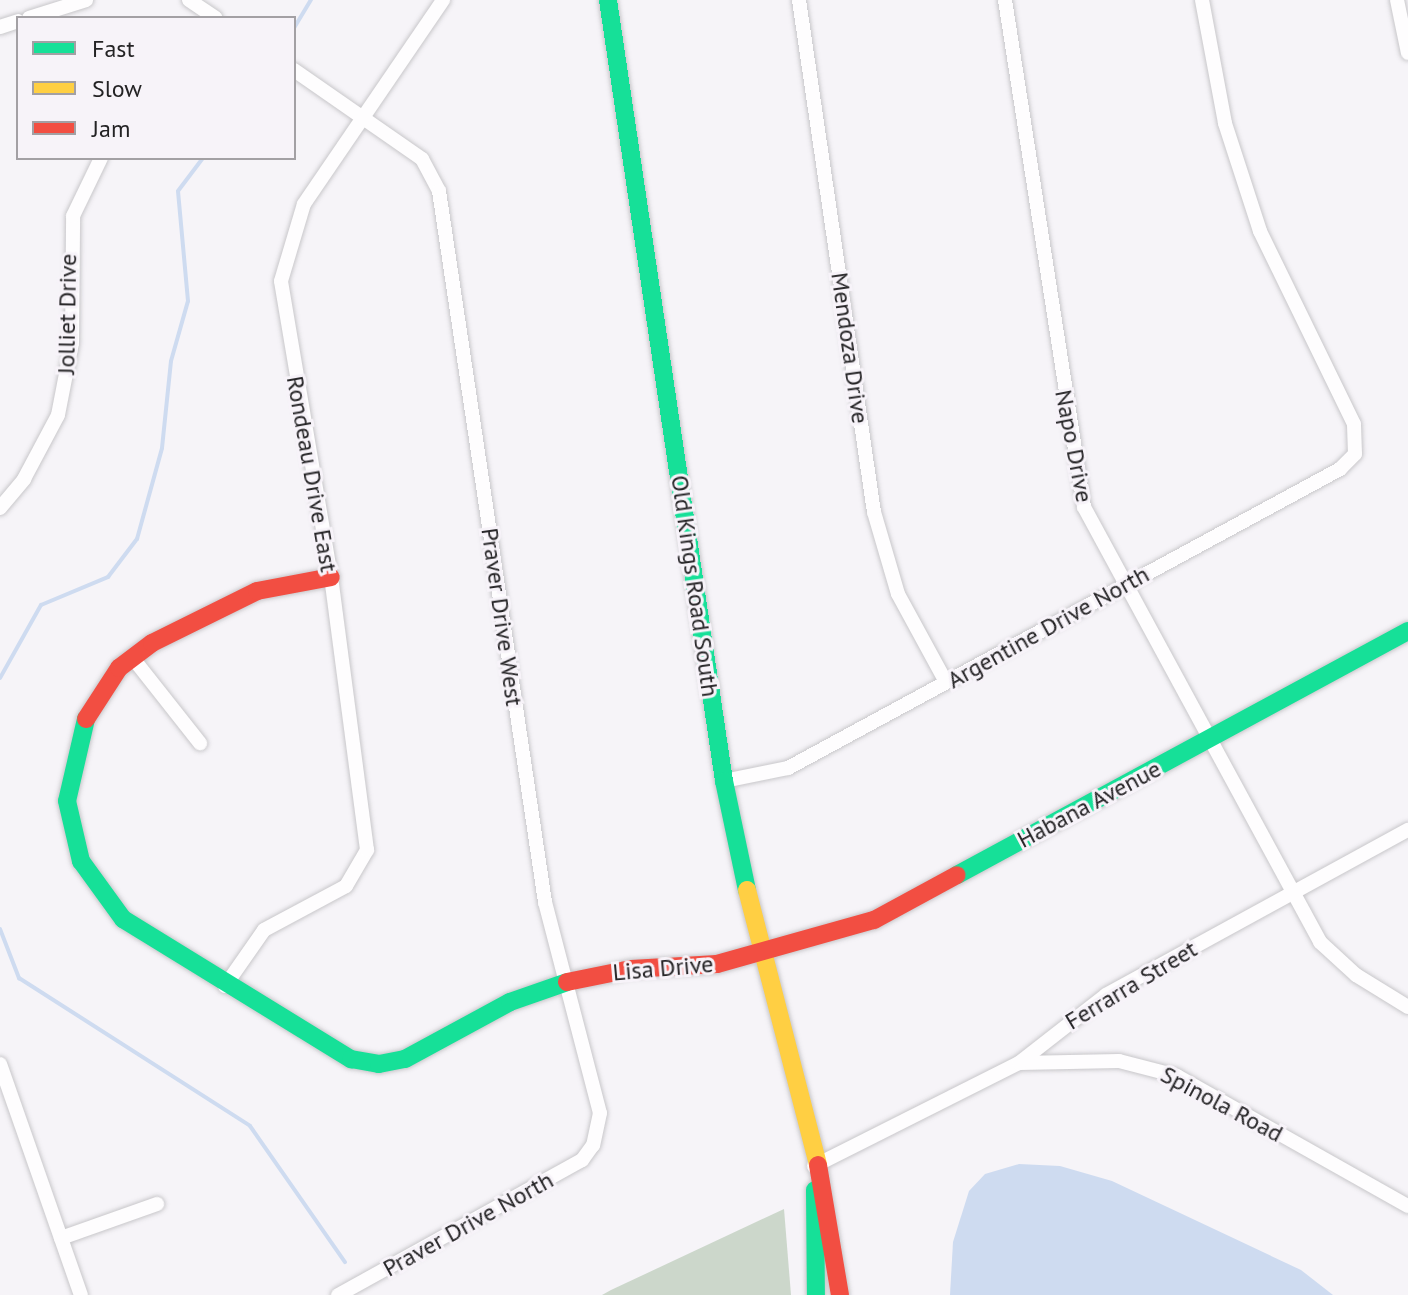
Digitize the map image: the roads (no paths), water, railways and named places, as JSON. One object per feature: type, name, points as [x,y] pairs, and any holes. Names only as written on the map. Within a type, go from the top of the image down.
[{"type":"street","points":[[35,16],[86,0]]},
{"type":"street","name":"Rondeau Drive East","points":[[225,986],[264,930],[346,886],[367,850],[331,577],[281,281],[304,204],[443,0]]},
{"type":"street","name":"Old Kings Road South","points":[[608,0],[724,781],[760,954],[814,1166],[828,1202],[840,1295]]},
{"type":"street","name":"Mendoza Drive","points":[[799,0],[874,512],[898,594],[946,682]]},
{"type":"street","name":"Napo Drive","points":[[1005,0],[1078,485],[1126,584],[1292,893],[1336,960],[1408,1007]]},
{"type":"street","name":"Argentine Drive North","points":[[724,781],[788,768],[1340,469],[1357,446],[1354,424],[1300,324],[1260,231],[1225,123],[1202,0]]},
{"type":"street","points":[[1397,0],[1408,53]]},
{"type":"street","name":"Praver Drive West","points":[[296,71],[422,159],[439,191],[545,902],[600,1113],[593,1145]]},
{"type":"street","name":"Jolliet Drive","points":[[0,508],[24,479],[58,415],[72,343],[73,216],[100,160]]},
{"type":"street","name":"Lisa Drive","points":[[331,577],[257,591],[132,657],[95,697],[73,747],[67,801],[76,848],[92,883],[123,919],[225,986],[351,1059],[379,1064],[405,1059],[510,1002],[567,982],[760,954]]},
{"type":"street","name":"Habana Avenue","points":[[760,954],[874,920],[1408,631]]},
{"type":"street","points":[[132,657],[200,743]]},
{"type":"street","name":"Ferrarra Street","points":[[814,1166],[1019,1063],[1106,995],[1408,830]]},
{"type":"street","name":"Spinola Road","points":[[1019,1063],[1119,1061],[1177,1076],[1408,1206]]},
{"type":"street","points":[[0,1064],[81,1295]]},
{"type":"street","name":"Praver Drive North","points":[[338,1295],[564,1172],[593,1145]]},
{"type":"street","name":"Old Kings Road South","points":[[814,1166],[816,1295]]},
{"type":"street","points":[[61,1238],[157,1204]]},
{"type":"water","points":[[1019,1164],[1060,1166],[1112,1181],[1301,1270],[1333,1295],[950,1295],[953,1242],[969,1191],[985,1174]]},
{"type":"waterway","points":[[296,25],[311,0]]},
{"type":"waterway","points":[[0,678],[41,605],[108,577],[137,539],[162,448],[171,361],[188,301],[178,191],[201,160]]},
{"type":"waterway","points":[[0,929],[19,978],[250,1126],[345,1262]]}]
